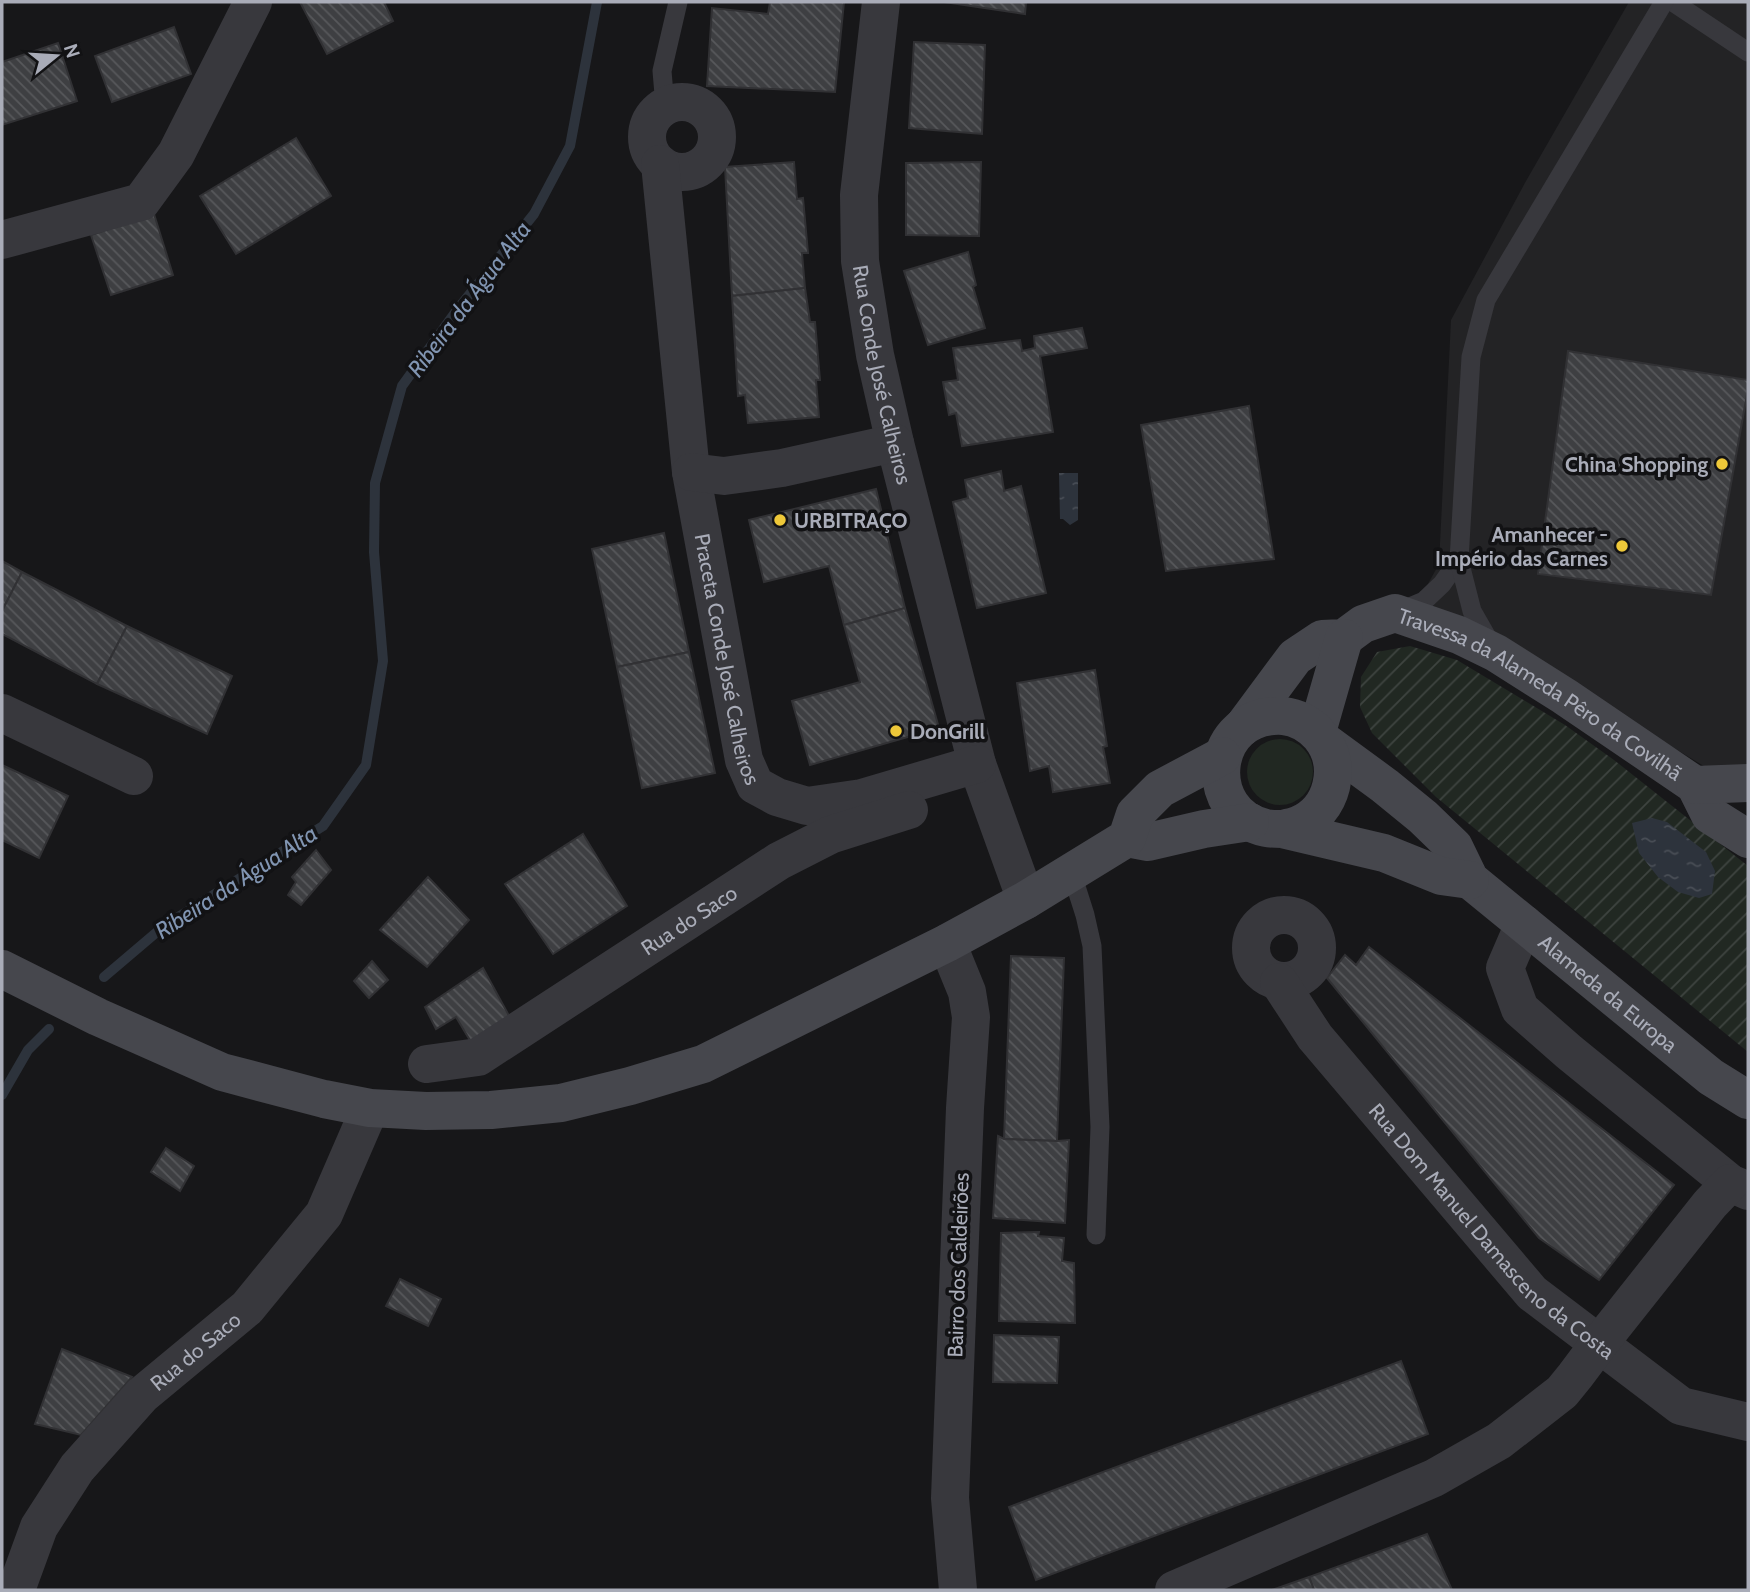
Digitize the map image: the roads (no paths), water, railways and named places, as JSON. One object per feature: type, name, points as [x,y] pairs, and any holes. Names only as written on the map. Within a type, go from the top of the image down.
[{"type":"main road","name":"Travessa da Alameda Pêro da Covilhã","points":[[1233,741],[1294,657],[1322,639],[1344,638],[1363,624],[1395,613],[1459,635],[1496,653],[1564,695],[1695,785],[1710,815],[1748,839]]},
{"type":"main road","points":[[2,969],[98,1017],[222,1072],[370,1108],[491,1110],[561,1103],[630,1086],[702,1064],[947,943],[1026,900],[1127,838],[1149,842],[1204,829],[1297,825],[1311,817],[1323,805],[1331,790],[1334,772],[1331,755],[1321,737],[1344,638]]},
{"type":"main road","name":"Alameda da Europa","points":[[1127,838],[1135,814],[1160,789],[1233,741],[1257,719],[1273,715],[1289,716],[1304,722],[1423,817],[1454,847],[1470,880],[1711,1077],[1748,1100]]},
{"type":"main road","points":[[1233,741],[1220,775],[1224,794],[1235,810],[1266,826]]},
{"type":"main road","name":"Travessa da Alameda Pêro da Covilhã","points":[[1695,785],[1748,783]]},
{"type":"main road","name":"Alameda da Europa","points":[[1266,826],[1384,853],[1441,876],[1470,880]]},
{"type":"street","points":[[2,240],[141,202],[176,154],[253,2]]},
{"type":"street","name":"Rua Conde José Calheiros","points":[[881,2],[859,195],[860,261],[875,355],[962,769],[1026,900]]},
{"type":"street","points":[[660,164],[670,170],[694,170],[712,156],[718,133],[707,111],[698,105],[687,101],[665,106]]},
{"type":"street","name":"Praceta Conde José Calheiros","points":[[665,106],[650,122],[647,134],[648,145],[660,164],[691,472],[744,760],[755,785],[777,797],[807,806],[862,798],[962,769]]},
{"type":"street","points":[[691,472],[724,476],[782,468],[895,443]]},
{"type":"street","points":[[2,713],[134,775]]},
{"type":"street","name":"Rua do Saco","points":[[427,1064],[478,1057],[779,861],[830,835],[922,806],[962,769]]},
{"type":"street","points":[[1174,1590],[1434,1478],[1499,1441],[1562,1392],[1710,1204],[1739,1187],[1520,1009],[1505,968],[1524,924]]},
{"type":"street","name":"Bairro dos Caldeirões","points":[[947,943],[967,992],[971,1017],[963,1135],[950,1498],[958,1590]]},
{"type":"street","name":"Rua Dom Manuel Damasceno da Costa","points":[[1279,982],[1315,1037],[1532,1293],[1681,1406],[1748,1422]]},
{"type":"street","name":"Rua do Saco","points":[[16,1590],[39,1527],[77,1468],[142,1395],[247,1308],[324,1214],[370,1108]]},
{"type":"lane","points":[[665,106],[662,71],[678,2]]},
{"type":"lane","points":[[1496,653],[1472,611],[1459,560],[1471,358],[1486,300],[1664,2]]},
{"type":"lane","points":[[1673,2],[1748,52]]},
{"type":"lane","points":[[1395,613],[1423,601],[1441,584],[1459,560]]},
{"type":"lane","points":[[1070,871],[1085,915],[1091,946],[1100,1127],[1096,1235]]},
{"type":"water","points":[[1059,473],[1078,473],[1078,520],[1070,525],[1060,519]]},
{"type":"water","points":[[1652,818],[1667,822],[1706,852],[1715,871],[1712,894],[1699,898],[1678,892],[1658,877],[1639,853],[1632,823]]},
{"type":"waterway","name":"Ribeira da Água Alta","points":[[104,977],[164,926],[323,826],[366,765],[383,661],[374,552],[375,483],[402,386],[457,310],[534,214],[570,146],[597,2]]},
{"type":"waterway","name":"Ribeira da Água Alta","points":[[2,1095],[28,1050],[49,1029]]},
{"type":"place","name":"China Shopping","points":[[1722,464]]},
{"type":"place","name":"URBITRAÇO","points":[[780,520]]},
{"type":"place","name":"Amanhecer - Império das Carnes","points":[[1622,546]]},
{"type":"place","name":"DonGrill","points":[[896,731]]}]
